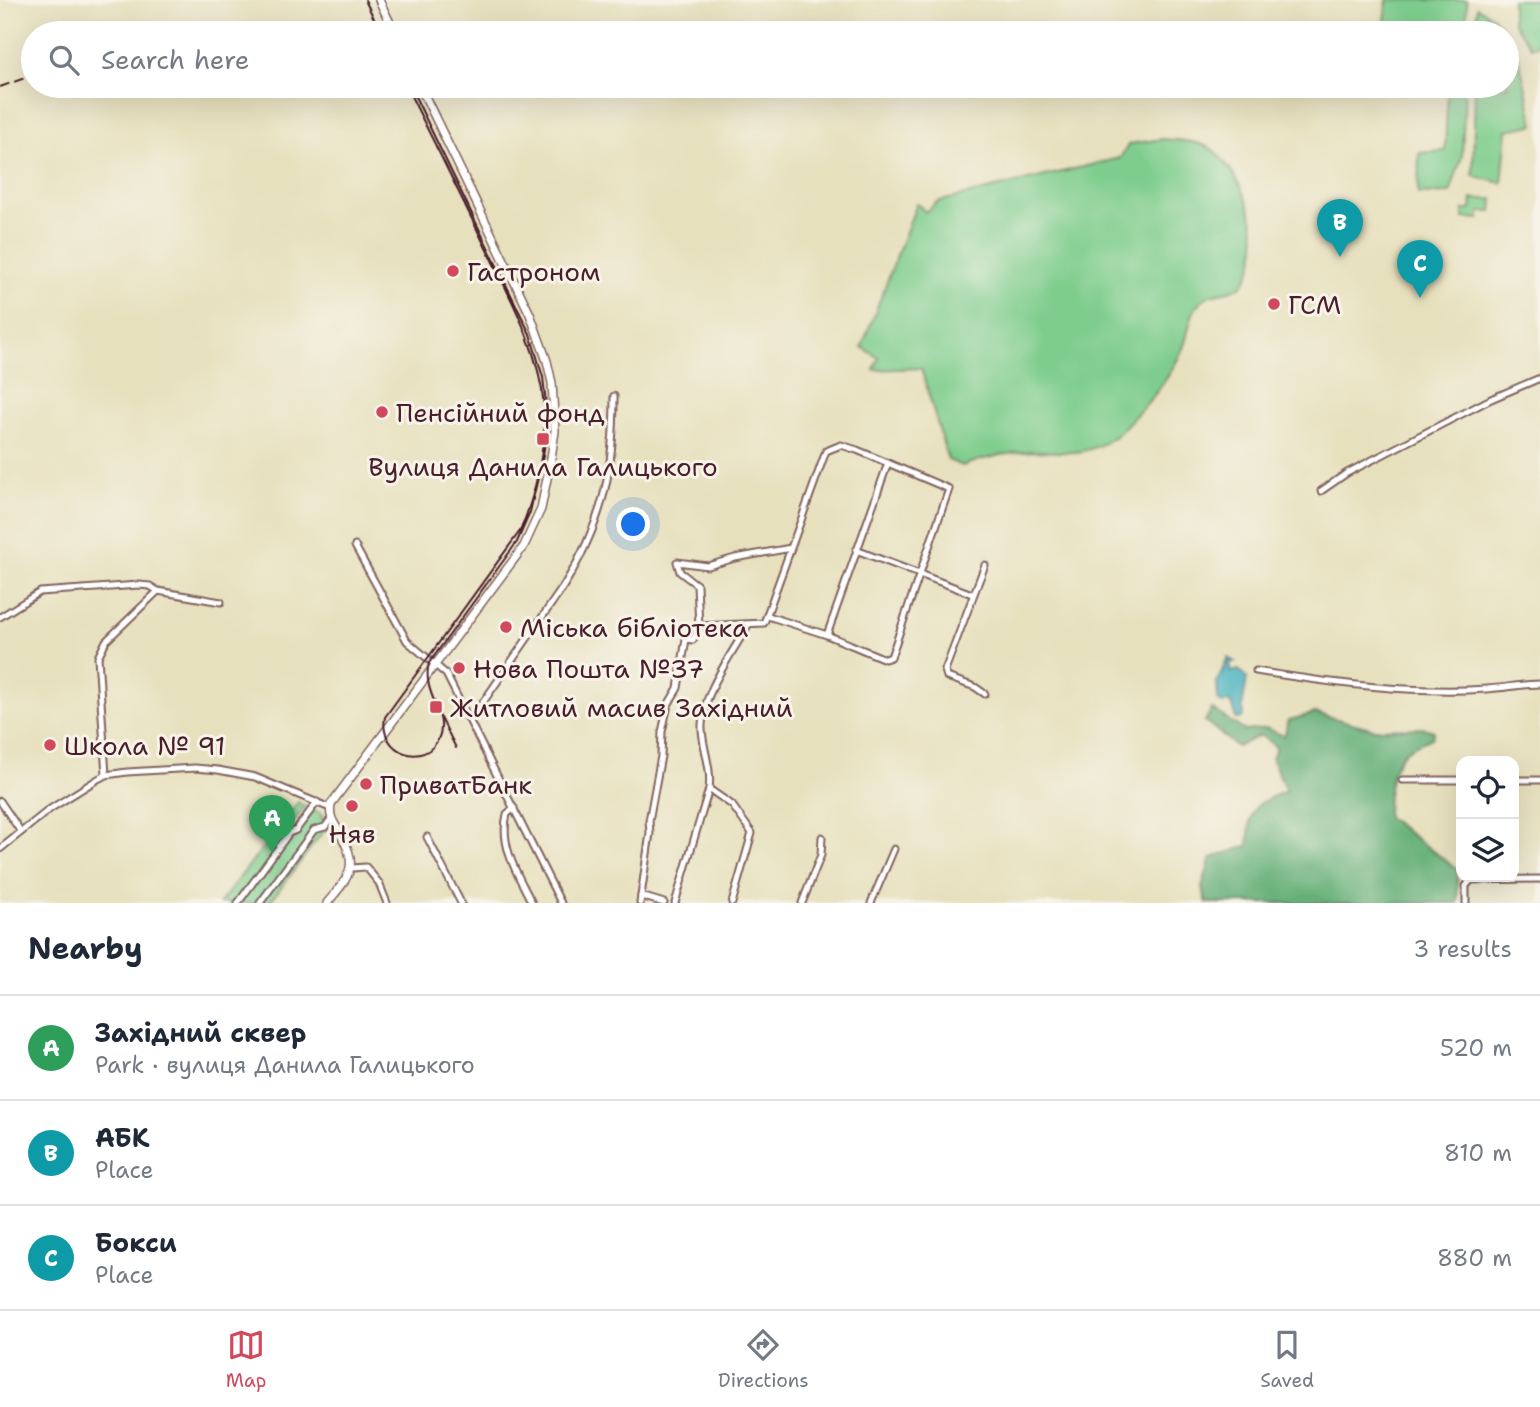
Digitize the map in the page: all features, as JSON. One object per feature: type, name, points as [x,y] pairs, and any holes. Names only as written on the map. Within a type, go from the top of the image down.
[{"type":"street","points":[[379,0],[389,21]]},
{"type":"street","points":[[327,903],[352,868],[352,859],[331,819],[330,808],[513,562],[535,526],[551,458],[555,408],[547,361],[530,314],[426,98]]},
{"type":"street","points":[[1321,491],[1348,473],[1491,399],[1540,378]]},
{"type":"street","points":[[470,721],[563,587],[588,541],[610,476],[614,442],[614,396]]},
{"type":"street","points":[[699,626],[764,623],[826,450],[841,445],[949,489],[891,657],[885,659],[827,635],[768,616]]},
{"type":"street","points":[[827,635],[888,463]]},
{"type":"street","points":[[355,546],[407,641],[446,674],[561,903]]},
{"type":"street","points":[[664,903],[641,900],[650,833],[649,821],[668,705],[678,688],[685,639],[693,640],[699,626],[697,584],[680,572],[677,562],[708,566],[791,548]]},
{"type":"street","points":[[856,550],[972,594]]},
{"type":"street","points":[[985,565],[972,594],[945,674],[985,694]]},
{"type":"street","points":[[0,617],[40,592],[139,585],[221,603]]},
{"type":"street","points":[[106,775],[98,657],[106,641],[158,591]]},
{"type":"street","points":[[674,903],[709,789],[710,772],[702,730],[703,711],[748,625]]},
{"type":"street","points":[[1256,671],[1331,683],[1423,688],[1487,689],[1540,684]]},
{"type":"street","points":[[0,849],[50,809],[106,775],[185,769],[218,770],[255,776],[330,808]]},
{"type":"street","points":[[1402,780],[1456,780]]},
{"type":"street","points":[[1519,780],[1540,780]]},
{"type":"street","points":[[709,789],[732,805],[752,832],[732,903]]},
{"type":"street","points":[[0,801],[21,832]]},
{"type":"street","points":[[238,903],[289,833],[296,830],[317,802]]},
{"type":"street","points":[[514,808],[507,814],[504,833],[510,858],[532,903]]},
{"type":"street","points":[[260,903],[314,830],[325,827],[331,819]]},
{"type":"street","points":[[802,903],[821,855],[822,836]]},
{"type":"street","points":[[427,837],[461,903]]},
{"type":"street","points":[[871,903],[894,849]]},
{"type":"street","points":[[352,868],[366,867],[379,883],[387,903]]},
{"type":"street","points":[[1466,903],[1466,886],[1471,880],[1540,879]]},
{"type":"green space","points":[[1387,0],[1467,0],[1466,21],[1385,21]]},
{"type":"green space","points":[[1512,0],[1540,0],[1540,44],[1531,47],[1519,31],[1519,21],[1512,21]]},
{"type":"green space","points":[[1477,7],[1496,21],[1476,21]]},
{"type":"green space","points":[[1519,58],[1534,125],[1507,130],[1502,183],[1473,176],[1475,98],[1519,98]]},
{"type":"green space","points":[[1447,98],[1464,98],[1462,156],[1450,193],[1418,194],[1419,153],[1445,151]]},
{"type":"green space","points":[[1163,139],[1209,147],[1235,178],[1244,194],[1254,231],[1252,266],[1245,281],[1235,289],[1210,295],[1199,303],[1193,313],[1183,348],[1166,378],[1146,404],[1114,437],[1082,451],[1016,452],[962,466],[948,460],[921,368],[874,370],[879,358],[862,347],[917,203],[925,212],[937,202],[1120,158],[1129,144]]},
{"type":"green space","points":[[1472,199],[1493,199],[1492,212],[1480,212],[1480,219],[1463,218],[1463,210],[1471,210]]},
{"type":"green space","points":[[1212,709],[1245,731],[1266,728],[1284,736],[1289,720],[1315,713],[1374,729],[1424,728],[1434,731],[1432,738],[1400,757],[1389,791],[1387,817],[1456,868],[1458,903],[1207,903],[1202,887],[1211,858],[1248,846],[1254,810],[1258,805],[1286,791],[1272,759],[1276,747],[1260,735],[1237,747],[1205,721]]},
{"type":"green space","points":[[298,802],[305,807],[287,831],[289,833],[296,830],[314,810],[323,815],[321,818],[329,824],[269,903],[220,903]]},
{"type":"water","points":[[1228,658],[1235,662],[1229,663],[1231,672],[1239,670],[1247,678],[1242,718],[1236,719],[1233,706],[1228,701],[1223,704],[1218,700],[1217,682]]},
{"type":"tram line","points":[[365,0],[375,21]]},
{"type":"tram line","points":[[412,98],[522,325],[536,364],[544,406],[544,437],[539,470],[520,531],[385,717],[385,730],[389,740],[404,753],[414,755],[433,747],[441,728],[441,720],[429,684],[429,663],[517,542],[530,512],[543,456],[548,421],[543,377],[530,334],[416,98]]},
{"type":"tram line","points":[[441,718],[456,748]]},
{"type":"railway","points":[[0,87],[21,79]]},
{"type":"place","name":"АБК","points":[[1340,257]]},
{"type":"place","name":"Гастроном","points":[[453,271]]},
{"type":"place","name":"Бокси","points":[[1420,298]]},
{"type":"place","name":"ГСМ","points":[[1274,304]]},
{"type":"place","name":"Пенсійний фонд","points":[[382,412]]},
{"type":"place","name":"Вулиця Данила Галицького","points":[[543,439]]},
{"type":"place","name":"Міська бібліотека","points":[[506,627]]},
{"type":"place","name":"Нова Пошта №37","points":[[459,668]]},
{"type":"place","name":"Житловий масив Західний","points":[[436,707]]},
{"type":"place","name":"Школа № 91","points":[[50,745]]},
{"type":"place","name":"ПриватБанк","points":[[366,784]]},
{"type":"place","name":"Няв","points":[[352,806]]},
{"type":"place","name":"Західний сквер","points":[[272,853]]}]
